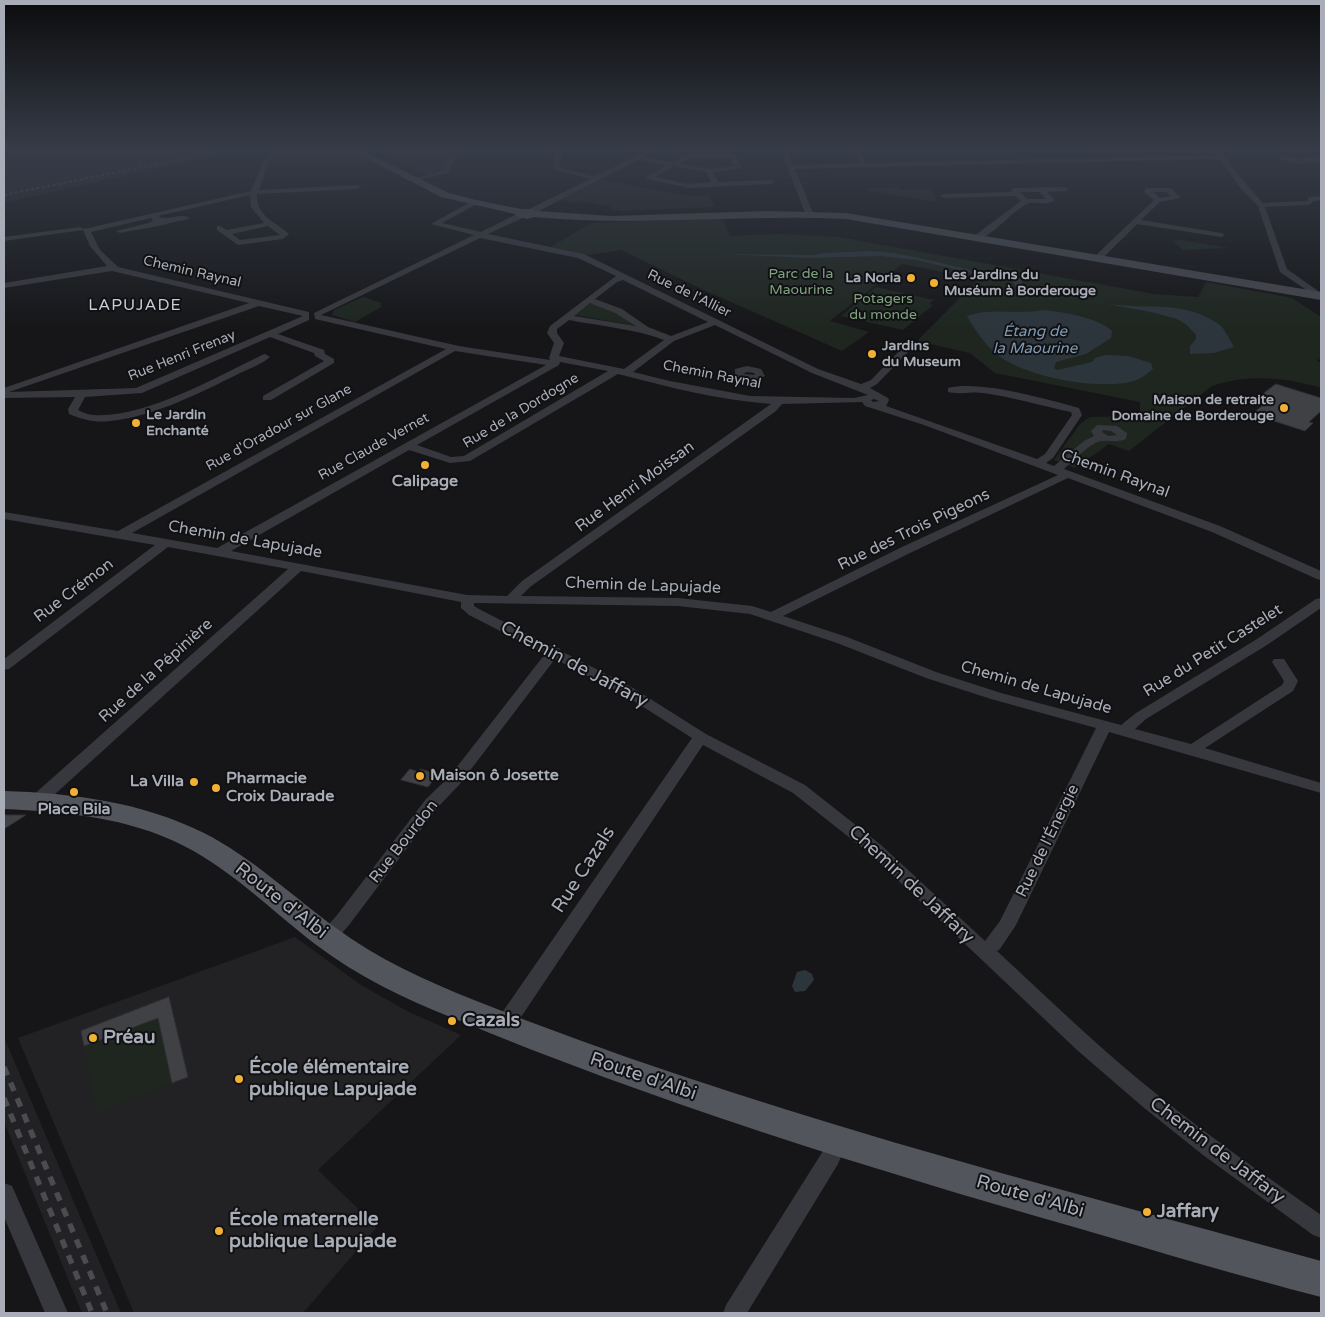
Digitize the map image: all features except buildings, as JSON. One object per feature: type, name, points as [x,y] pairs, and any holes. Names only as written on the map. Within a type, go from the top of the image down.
[{"type":"main road","name":"Route d'Albi","points":[[4,800],[37,801],[103,810],[155,823],[191,838],[238,865],[326,937],[355,956],[407,984],[504,1026],[613,1068],[837,1142],[1321,1279]]},
{"type":"street","points":[[120,231],[192,209]]},
{"type":"street","points":[[256,209],[256,212],[269,224],[285,235],[279,238],[238,243],[223,230],[269,224]]},
{"type":"street","name":"Rue de l'Allier","points":[[463,209],[435,224],[581,256],[814,371],[828,376],[871,399]]},
{"type":"street","points":[[509,209],[527,213],[605,219],[766,213],[810,214],[864,219],[1320,296]]},
{"type":"street","points":[[306,316],[318,315],[534,209]]},
{"type":"street","points":[[808,209],[810,214]]},
{"type":"street","points":[[977,238],[1014,209]]},
{"type":"street","points":[[1097,259],[1124,234],[1126,229],[1137,222],[1149,209]]},
{"type":"street","points":[[1263,209],[1283,270],[1320,296]]},
{"type":"street","points":[[4,239],[56,231],[83,231],[101,226],[154,220],[168,222],[183,221]]},
{"type":"street","points":[[1137,222],[1221,235]]},
{"type":"street","points":[[4,286],[112,268],[83,231]]},
{"type":"street","name":"Chemin Raynal","points":[[112,268],[306,316]]},
{"type":"street","points":[[552,362],[559,343],[551,331],[614,280],[622,277]]},
{"type":"street","points":[[589,300],[608,307],[638,323],[645,329]]},
{"type":"street","points":[[4,391],[258,303]]},
{"type":"street","name":"Chemin Raynal","points":[[318,315],[454,348],[492,355],[552,362],[575,362],[720,393],[779,402],[871,399],[895,411],[1216,529],[1321,576]]},
{"type":"street","name":"Rue Henri Frenay","points":[[4,396],[138,391],[270,334],[306,316]]},
{"type":"street","points":[[567,317],[645,329],[671,338]]},
{"type":"street","name":"Rue de la Dordogne","points":[[408,446],[450,460],[466,460],[621,371],[671,338],[715,322]]},
{"type":"street","points":[[268,398],[331,361],[318,354],[321,352],[270,334]]},
{"type":"street","points":[[871,399],[874,382],[910,344]]},
{"type":"street","name":"Rue d'Oradour sur Glane","points":[[120,536],[454,348]]},
{"type":"street","points":[[82,394],[73,409],[77,416],[94,419],[124,416],[158,406],[265,358]]},
{"type":"street","name":"Rue Claude Vernet","points":[[219,552],[408,446],[552,362]]},
{"type":"street","points":[[720,393],[729,383],[740,377]]},
{"type":"street","points":[[952,390],[970,388],[986,390],[1075,410],[1077,415],[1049,456],[1040,463]]},
{"type":"street","name":"Rue Henri Moissan","points":[[512,599],[526,584],[772,409],[779,402]]},
{"type":"street","name":"Rue des Trois Pigeons","points":[[773,616],[1062,472],[1088,444],[1100,437]]},
{"type":"street","name":"Chemin de Lapujade","points":[[4,515],[219,552],[467,599],[678,602],[752,610],[773,616],[931,675],[996,696],[1197,751],[1321,788]]},
{"type":"street","name":"Rue Crémon","points":[[4,666],[164,543]]},
{"type":"street","name":"Rue de la Pépinière","points":[[37,801],[298,567]]},
{"type":"street","name":"Chemin de Jaffary","points":[[467,599],[468,608],[628,691],[701,737],[799,789],[875,849],[1084,1044],[1150,1101],[1210,1148],[1321,1228]]},
{"type":"street","name":"Rue du Petit Castelet","points":[[1127,732],[1128,726],[1141,716],[1262,642],[1321,602]]},
{"type":"street","name":"Rue Bourdon","points":[[326,937],[343,920],[432,803],[454,781],[554,651]]},
{"type":"street","points":[[1197,751],[1198,746],[1288,688],[1291,681],[1279,662]]},
{"type":"street","name":"Rue de l'Énergie","points":[[983,951],[994,944],[1007,925],[1105,725]]},
{"type":"street","name":"Rue Cazals","points":[[504,1026],[603,882],[621,850],[701,737]]},
{"type":"street","points":[[734,1313],[831,1157],[837,1142]]},
{"type":"street","points":[[4,1193],[57,1313]]},
{"type":"shaded area","points":[[612,209],[657,209],[620,211]]},
{"type":"shaded area","points":[[295,937],[361,985],[407,1011],[461,1035],[318,1170],[377,1227],[303,1313],[134,1313],[18,1038]]},
{"type":"shaded area","points":[[4,1037],[121,1313],[82,1313],[4,1122]]},
{"type":"green space","name":"Parc de la Maourine","points":[[722,218],[730,236],[778,234],[839,237],[1154,294],[1198,297],[1206,282],[1292,298],[1321,317],[1321,359],[1317,360],[1321,363],[1321,388],[1294,381],[1266,378],[1225,382],[1212,386],[1129,451],[1109,444],[1075,468],[1054,460],[1080,424],[1090,417],[1140,416],[1140,402],[995,373],[970,353],[917,341],[979,279],[902,264],[830,321],[869,332],[842,351],[706,291],[621,250],[589,255],[550,247],[592,223]]},
{"type":"green space","points":[[1181,240],[1229,248],[1183,250],[1173,241]]},
{"type":"green space","name":"Potagers du monde","points":[[876,287],[934,300],[929,304],[933,305],[903,330],[841,316]]},
{"type":"green space","points":[[363,297],[382,303],[380,305],[383,306],[355,322],[332,315],[334,310]]},
{"type":"green space","points":[[596,303],[636,326],[575,315],[587,304]]},
{"type":"green space","points":[[169,997],[188,1077],[96,1113],[81,1031]]},
{"type":"water","points":[[868,251],[910,256],[979,272],[1010,276],[1021,279],[1023,287],[1066,296],[1016,287],[1011,279],[971,273],[917,260],[880,256],[811,258],[719,254],[814,255]]},
{"type":"water","points":[[1106,304],[1183,309],[1195,312],[1220,325],[1234,347],[1214,353],[1190,354],[1190,346],[1196,339],[1196,335],[1187,325],[1177,319]]},
{"type":"water","name":"Étang de la Maourine","points":[[1042,310],[1069,314],[1099,322],[1112,331],[1111,338],[1086,354],[1056,362],[1054,368],[1057,370],[1092,362],[1095,358],[1105,355],[1128,356],[1151,363],[1153,369],[1137,380],[1119,384],[1082,383],[1042,375],[1008,362],[995,353],[980,336],[967,316],[995,311],[1024,312]]},
{"type":"water","points":[[805,970],[812,974],[814,980],[805,991],[795,992],[792,986],[797,972]]},
{"type":"railway","points":[[4,1067],[107,1313]]},
{"type":"railway","points":[[4,1098],[92,1313]]},
{"type":"place","name":"La Noria","points":[[911,278]]},
{"type":"place","name":"Les Jardins du Muséum à Borderouge","points":[[934,283]]},
{"type":"place","name":"Jardins du Museum","points":[[872,354]]},
{"type":"place","name":"Maison de retraite Domaine de Borderouge","points":[[1284,408]]},
{"type":"place","name":"Le Jardin Enchanté","points":[[136,423]]},
{"type":"place","name":"Calipage","points":[[425,465]]},
{"type":"place","name":"Maison ô Josette","points":[[420,776]]},
{"type":"place","name":"La Villa","points":[[194,782]]},
{"type":"place","name":"Pharmacie Croix Daurade","points":[[216,788]]},
{"type":"place","name":"Place Bila","points":[[74,792]]},
{"type":"place","name":"Cazals","points":[[452,1021]]},
{"type":"place","name":"Préau","points":[[93,1038]]},
{"type":"place","name":"École élémentaire publique Lapujade","points":[[239,1079]]},
{"type":"place","name":"Jaffary","points":[[1147,1212]]},
{"type":"place","name":"École maternelle publique Lapujade","points":[[219,1231]]},
{"type":"district","name":"LAPUJADE","points":[[135,306]]}]
